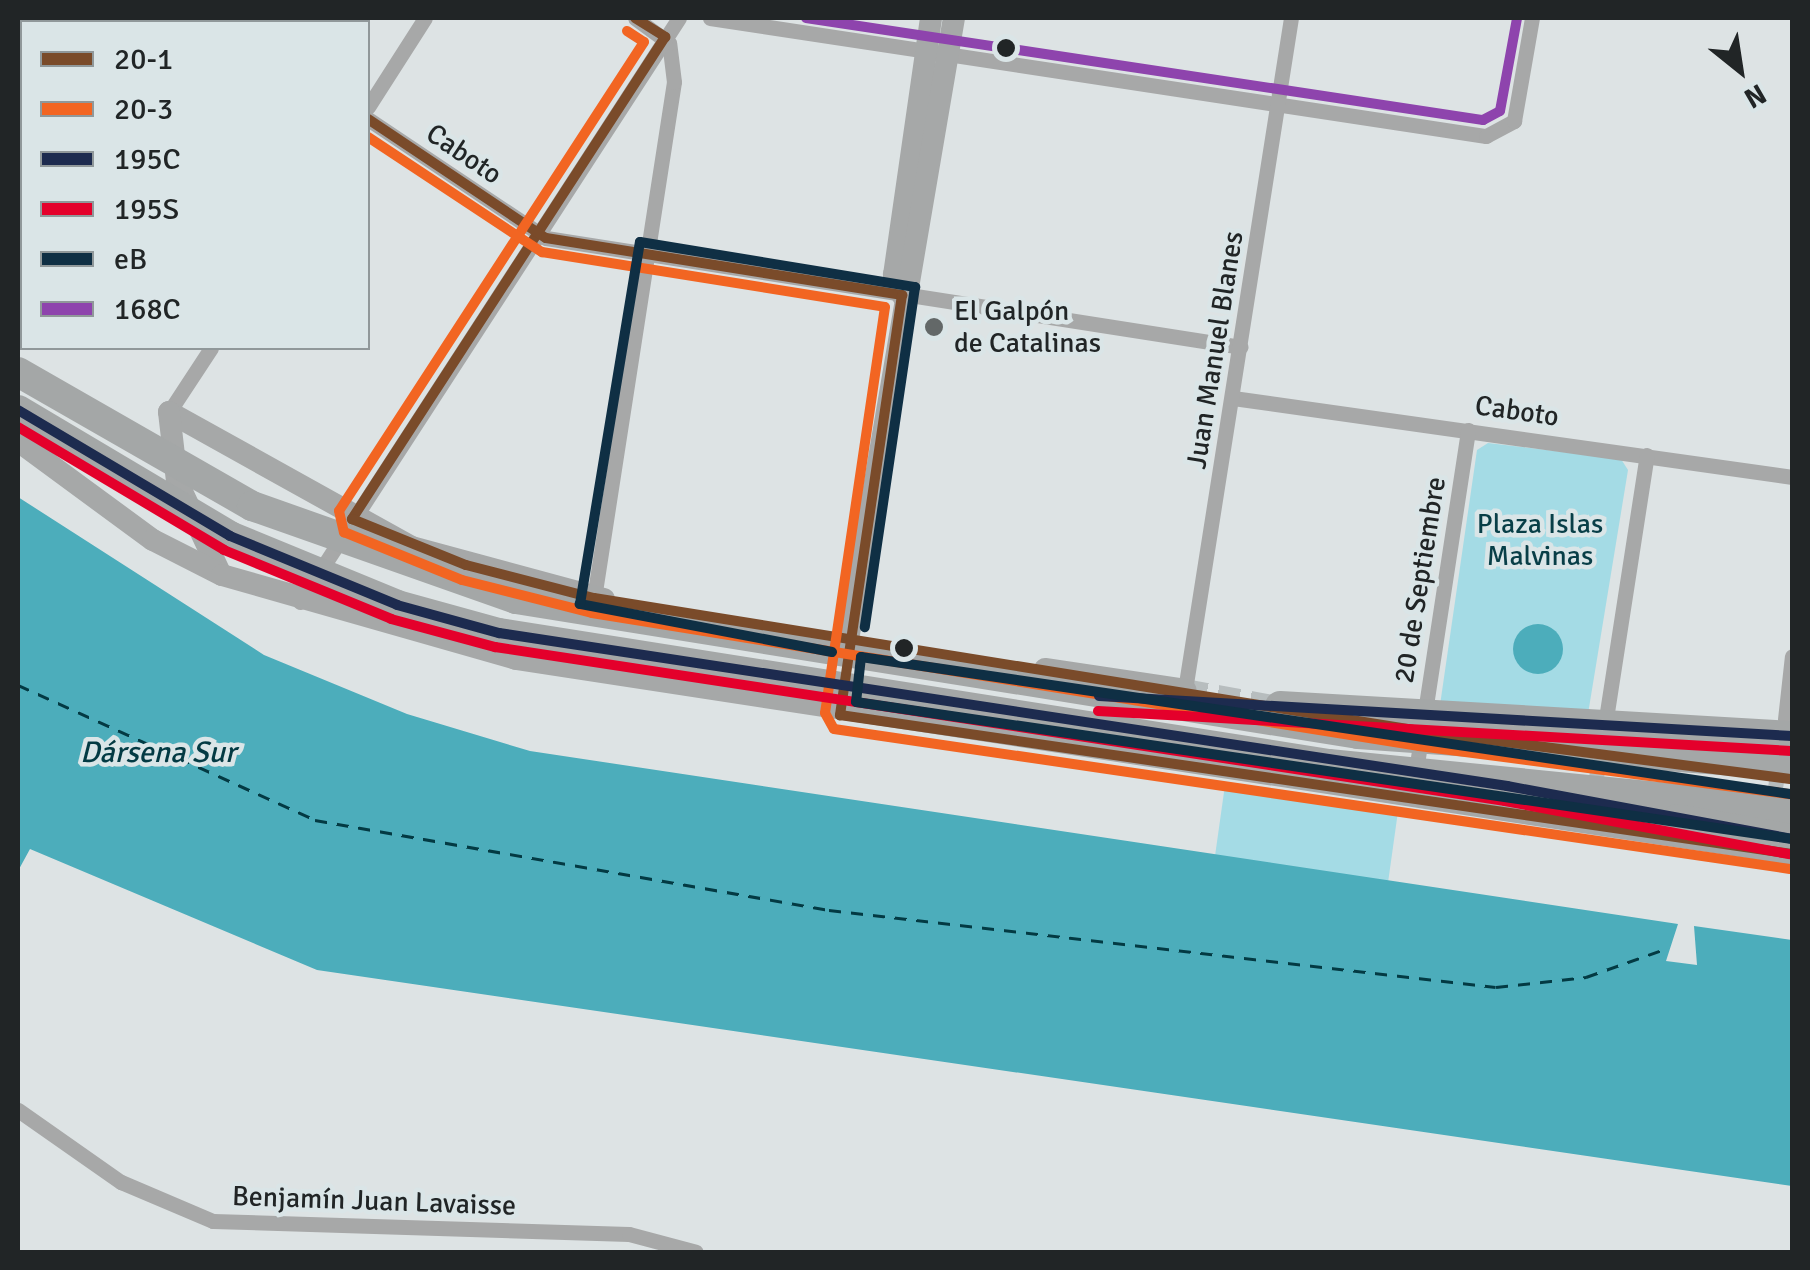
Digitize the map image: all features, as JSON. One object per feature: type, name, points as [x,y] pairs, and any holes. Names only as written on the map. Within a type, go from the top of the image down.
[{"type":"highway","points":[[18,372],[252,506],[470,587],[658,628],[1087,695],[1444,744],[1792,764]]},
{"type":"highway","points":[[18,410],[230,536],[396,604],[499,633],[1507,786],[1792,839]]},
{"type":"highway","points":[[1087,695],[1789,728]]},
{"type":"highway","points":[[1507,786],[1792,794]]},
{"type":"highway","points":[[1608,790],[1792,810]]},
{"type":"main road","points":[[931,18],[937,52]]},
{"type":"main road","points":[[848,640],[902,295],[894,274],[937,52],[954,18]]},
{"type":"main road","points":[[169,412],[352,518],[466,565],[594,598],[1185,690]]},
{"type":"main road","points":[[105,506],[169,412]]},
{"type":"main road","points":[[169,412],[177,481],[222,575]]},
{"type":"main road","points":[[18,440],[105,506],[222,575],[300,602],[584,673],[1792,854]]},
{"type":"street","points":[[370,104],[425,18]]},
{"type":"street","points":[[594,598],[674,82],[665,37],[636,18]]},
{"type":"street","points":[[300,602],[679,18]]},
{"type":"street","points":[[710,18],[1501,133],[1515,118],[1532,18]]},
{"type":"street","name":"Juan Manuel Blanes","points":[[1185,690],[1291,18]]},
{"type":"street","name":"Caboto","points":[[370,120],[536,233],[648,255],[1241,347]]},
{"type":"street","points":[[169,412],[210,350]]},
{"type":"street","name":"Caboto","points":[[1234,398],[1792,477]]},
{"type":"street","name":"20 de Septiembre","points":[[1413,796],[1468,430]]},
{"type":"street","points":[[1607,712],[1647,455]]},
{"type":"street","points":[[1789,728],[1792,656]]},
{"type":"street","name":"Benjamín Juan Lavaisse","points":[[18,1110],[121,1182],[213,1220],[630,1234],[696,1252]]},
{"type":"green space","name":"Plaza Islas Malvinas","points":[[1488,443],[1621,459],[1628,470],[1587,720],[1439,712],[1477,450]]},
{"type":"green space","points":[[1225,785],[1398,809],[1388,884],[1215,859]]},
{"type":"water","name":"Dársena Sur","points":[[18,497],[264,655],[407,714],[530,751],[1678,924],[1666,961],[1697,965],[1694,926],[1792,940],[1792,1186],[317,970],[30,849],[18,871]]},
{"type":"water","points":[[1538,624],[1556,631],[1563,649],[1556,667],[1538,674],[1520,667],[1513,649],[1520,631]]},
{"type":"ferry route","points":[[18,685],[315,820],[829,910],[1496,987],[1586,977],[1668,948]]},
{"type":"tunnel","points":[[1185,690],[1289,709]]},
{"type":"tunnel","points":[[1590,822],[1601,747]]},
{"type":"tunnel","points":[[1772,814],[1779,762]]},
{"type":"transit line","name":"20-1","points":[[635,18],[665,37],[352,519],[466,565],[594,598],[1421,731],[1792,779]]},
{"type":"transit line","name":"168C","points":[[806,18],[1483,120],[1500,111],[1517,18]]},
{"type":"transit line","name":"20-3","points":[[627,31],[644,42],[339,511],[344,532],[462,580],[592,613],[1419,746],[1790,794]]},
{"type":"transit line","name":"20-1","points":[[370,120],[546,238],[902,295],[840,715],[1792,854]]},
{"type":"transit line","name":"20-3","points":[[370,138],[542,252],[885,307],[825,713],[834,729],[1790,869]]},
{"type":"transit line","name":"eB","points":[[832,652],[580,604],[640,242],[915,287],[865,627]]},
{"type":"transit line","name":"195C","points":[[18,410],[230,536],[397,605],[499,633],[1507,786],[1792,839]]},
{"type":"transit line","name":"195S","points":[[18,427],[224,550],[391,619],[495,647],[1505,801],[1789,854]]},
{"type":"transit line","name":"eB","points":[[1790,794],[861,657],[856,702],[1792,839]]},
{"type":"transit line","name":"195C","points":[[1099,696],[1792,736]]},
{"type":"transit line","name":"195S","points":[[1098,711],[1791,751]]},
{"type":"place","name":"El Galpón de Catalinas","points":[[934,327]]}]
